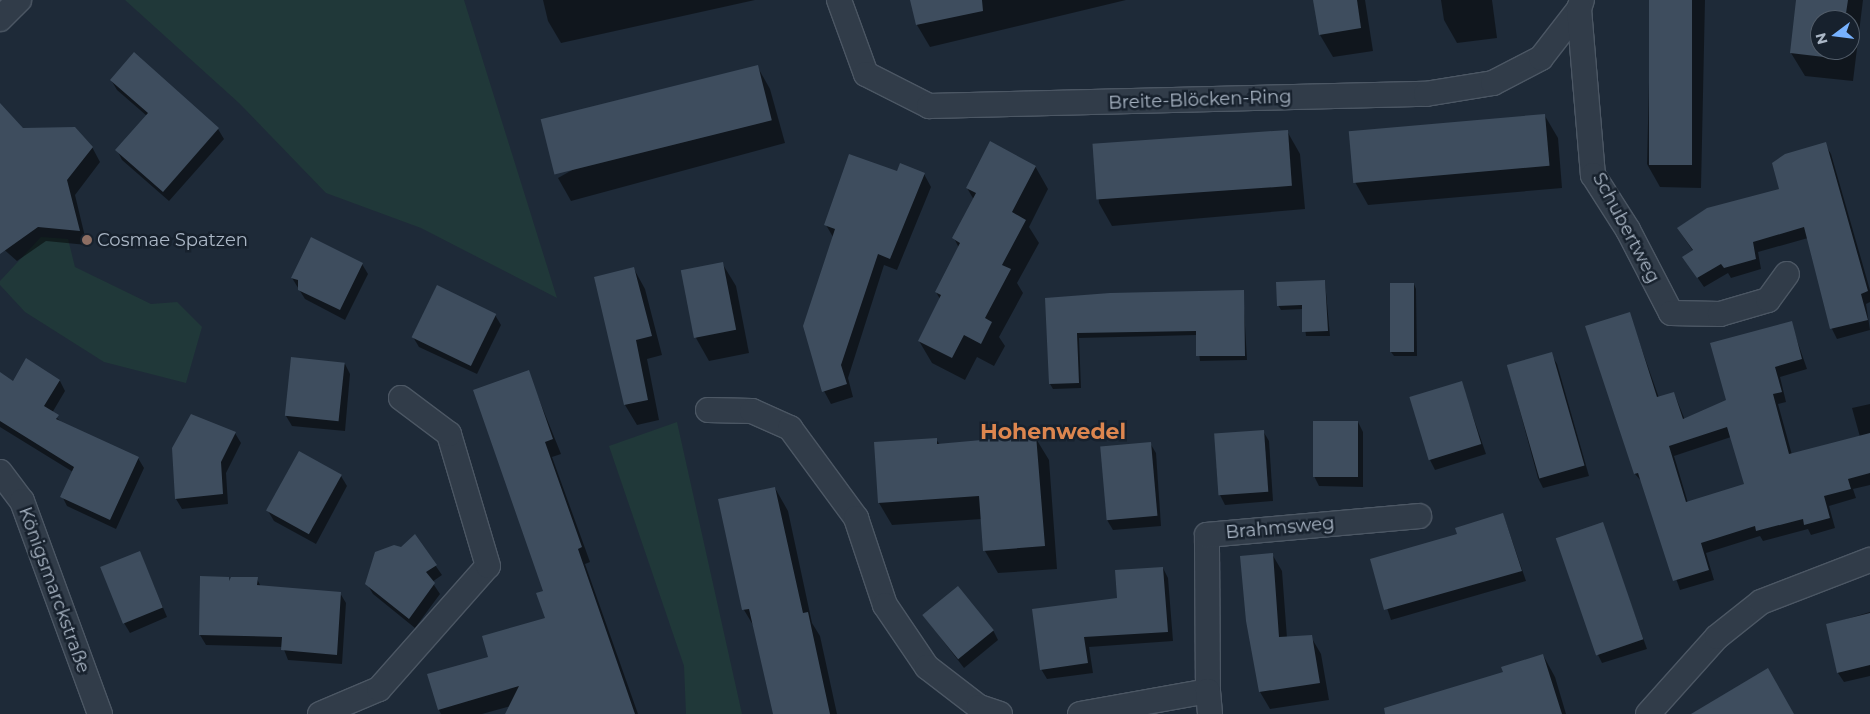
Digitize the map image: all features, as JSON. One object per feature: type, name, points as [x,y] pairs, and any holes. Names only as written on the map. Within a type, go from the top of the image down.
[{"type":"street","points":[[0,19],[19,0]]},
{"type":"street","name":"Breite-Blöcken-Ring","points":[[839,0],[866,74],[929,106],[1426,94],[1492,83],[1541,58],[1580,5]]},
{"type":"street","name":"Schubertweg","points":[[1580,5],[1593,175],[1628,230],[1671,313],[1720,314],[1768,300],[1787,274]]},
{"type":"street","points":[[320,714],[379,689],[488,566],[448,434],[401,398]]},
{"type":"street","points":[[708,410],[752,411],[790,428],[856,518],[885,605],[927,667],[978,707],[1000,714]]},
{"type":"street","name":"Königsmarckstraße","points":[[0,472],[22,501],[100,714]]},
{"type":"street","name":"Brahmsweg","points":[[1209,702],[1208,535],[1419,516]]},
{"type":"street","points":[[1648,714],[1717,637],[1762,602],[1870,560]]},
{"type":"street","points":[[1080,714],[1209,702]]},
{"type":"green space","points":[[125,0],[464,0],[557,298],[421,228],[326,193],[239,103]]},
{"type":"green space","points":[[41,237],[68,239],[75,267],[151,304],[177,302],[202,327],[186,383],[104,362],[25,312],[0,285],[0,281]]},
{"type":"green space","points":[[677,422],[742,714],[686,714],[684,666],[609,446]]},
{"type":"building","points":[[910,0],[982,0],[983,11],[916,25]]},
{"type":"building","points":[[1313,0],[1357,0],[1361,28],[1319,35]]},
{"type":"building","points":[[1649,0],[1692,0],[1692,165],[1649,165]]},
{"type":"building","points":[[1796,0],[1848,0],[1846,10],[1810,10],[1810,55],[1790,53]]},
{"type":"building","points":[[134,52],[219,128],[163,192],[115,150],[148,113],[110,80]]},
{"type":"building","points":[[758,65],[772,120],[554,174],[541,119]]},
{"type":"building","points":[[0,103],[23,128],[75,127],[93,147],[67,180],[80,231],[38,227],[0,254]]},
{"type":"building","points":[[1545,114],[1550,166],[1353,183],[1349,131]]},
{"type":"building","points":[[1288,130],[1292,186],[1096,200],[1092,144]]},
{"type":"building","points":[[990,141],[1036,166],[1012,212],[1026,220],[1002,265],[1011,269],[985,318],[992,322],[981,344],[964,335],[952,358],[918,341],[941,295],[935,292],[960,243],[952,238],[976,193],[966,188]]},
{"type":"building","points":[[1826,142],[1868,291],[1861,294],[1868,320],[1830,329],[1804,227],[1753,242],[1756,259],[1724,268],[1721,264],[1697,278],[1682,257],[1693,250],[1677,228],[1707,208],[1779,189],[1772,163],[1785,154]]},
{"type":"building","points":[[849,154],[897,171],[900,163],[925,173],[890,259],[878,254],[841,365],[847,384],[822,392],[803,326],[835,229],[824,225]]},
{"type":"building","points":[[311,237],[363,263],[340,310],[298,290],[298,280],[291,278]]},
{"type":"building","points":[[723,262],[736,330],[694,338],[681,270]]},
{"type":"building","points":[[634,267],[652,336],[636,340],[648,400],[624,405],[594,277]]},
{"type":"building","points":[[1325,280],[1328,331],[1302,332],[1302,305],[1277,306],[1276,282]]},
{"type":"building","points":[[1390,283],[1414,283],[1414,352],[1390,352]]},
{"type":"building","points":[[437,285],[496,314],[471,366],[412,337]]},
{"type":"building","points":[[1244,290],[1245,356],[1196,356],[1196,331],[1077,333],[1079,383],[1049,384],[1045,298],[1110,293]]},
{"type":"building","points":[[1630,312],[1657,397],[1674,392],[1683,419],[1726,400],[1710,343],[1792,321],[1802,359],[1775,367],[1782,392],[1773,394],[1789,454],[1870,433],[1870,473],[1848,479],[1851,489],[1824,496],[1830,518],[1804,525],[1803,519],[1756,531],[1755,526],[1701,543],[1709,570],[1673,581],[1638,473],[1634,474],[1585,326]],"holes":[[[1727,427],[1744,484],[1686,502],[1669,446]]]},
{"type":"building","points":[[1552,352],[1585,465],[1539,478],[1507,365]]},
{"type":"building","points":[[291,357],[345,363],[339,421],[285,416]]},
{"type":"building","points":[[26,358],[60,380],[44,406],[59,415],[56,419],[139,457],[110,520],[60,497],[74,467],[0,421],[0,372],[13,381]]},
{"type":"building","points":[[529,370],[553,439],[545,442],[582,547],[578,549],[635,714],[505,714],[519,686],[438,710],[427,674],[488,657],[482,636],[545,618],[536,593],[543,591],[473,390]]},
{"type":"building","points":[[1462,381],[1481,444],[1429,460],[1409,397]]},
{"type":"building","points":[[191,414],[236,432],[221,462],[223,494],[175,499],[172,448]]},
{"type":"building","points":[[1313,421],[1358,421],[1358,477],[1313,477]]},
{"type":"building","points":[[1264,430],[1268,492],[1218,495],[1214,433]]},
{"type":"building","points":[[1036,435],[1045,546],[983,551],[979,496],[878,503],[874,442],[937,438],[937,444]]},
{"type":"building","points":[[1151,442],[1157,516],[1107,520],[1100,446]]},
{"type":"building","points":[[299,451],[342,475],[309,534],[266,510]]},
{"type":"building","points":[[775,487],[803,613],[808,612],[830,714],[773,714],[749,609],[742,610],[718,499]]},
{"type":"building","points":[[1503,513],[1522,571],[1384,610],[1370,559],[1457,534],[1455,528]]},
{"type":"building","points":[[1603,522],[1643,639],[1596,656],[1556,538]]},
{"type":"building","points":[[415,534],[437,565],[426,572],[435,583],[409,619],[365,584],[375,552],[394,545],[401,547]]},
{"type":"building","points":[[140,551],[163,608],[123,624],[100,567]]},
{"type":"building","points":[[1273,553],[1279,637],[1312,635],[1320,683],[1259,692],[1246,621],[1240,556]]},
{"type":"building","points":[[1163,567],[1168,632],[1084,637],[1088,663],[1040,670],[1032,609],[1117,598],[1115,570]]},
{"type":"building","points":[[200,576],[229,577],[229,581],[231,577],[258,577],[257,585],[341,592],[337,655],[281,650],[282,637],[199,635]]},
{"type":"building","points":[[958,586],[994,630],[958,659],[922,615]]},
{"type":"building","points":[[1870,613],[1870,665],[1837,673],[1826,624]]},
{"type":"building","points":[[1543,654],[1562,714],[1385,714],[1384,708],[1503,672],[1501,667]]},
{"type":"building","points":[[1768,668],[1794,714],[1691,714]]},
{"type":"place","name":"Cosmae Spatzen","points":[[87,240]]},
{"type":"district","name":"Hohenwedel","points":[[1053,432]]}]
